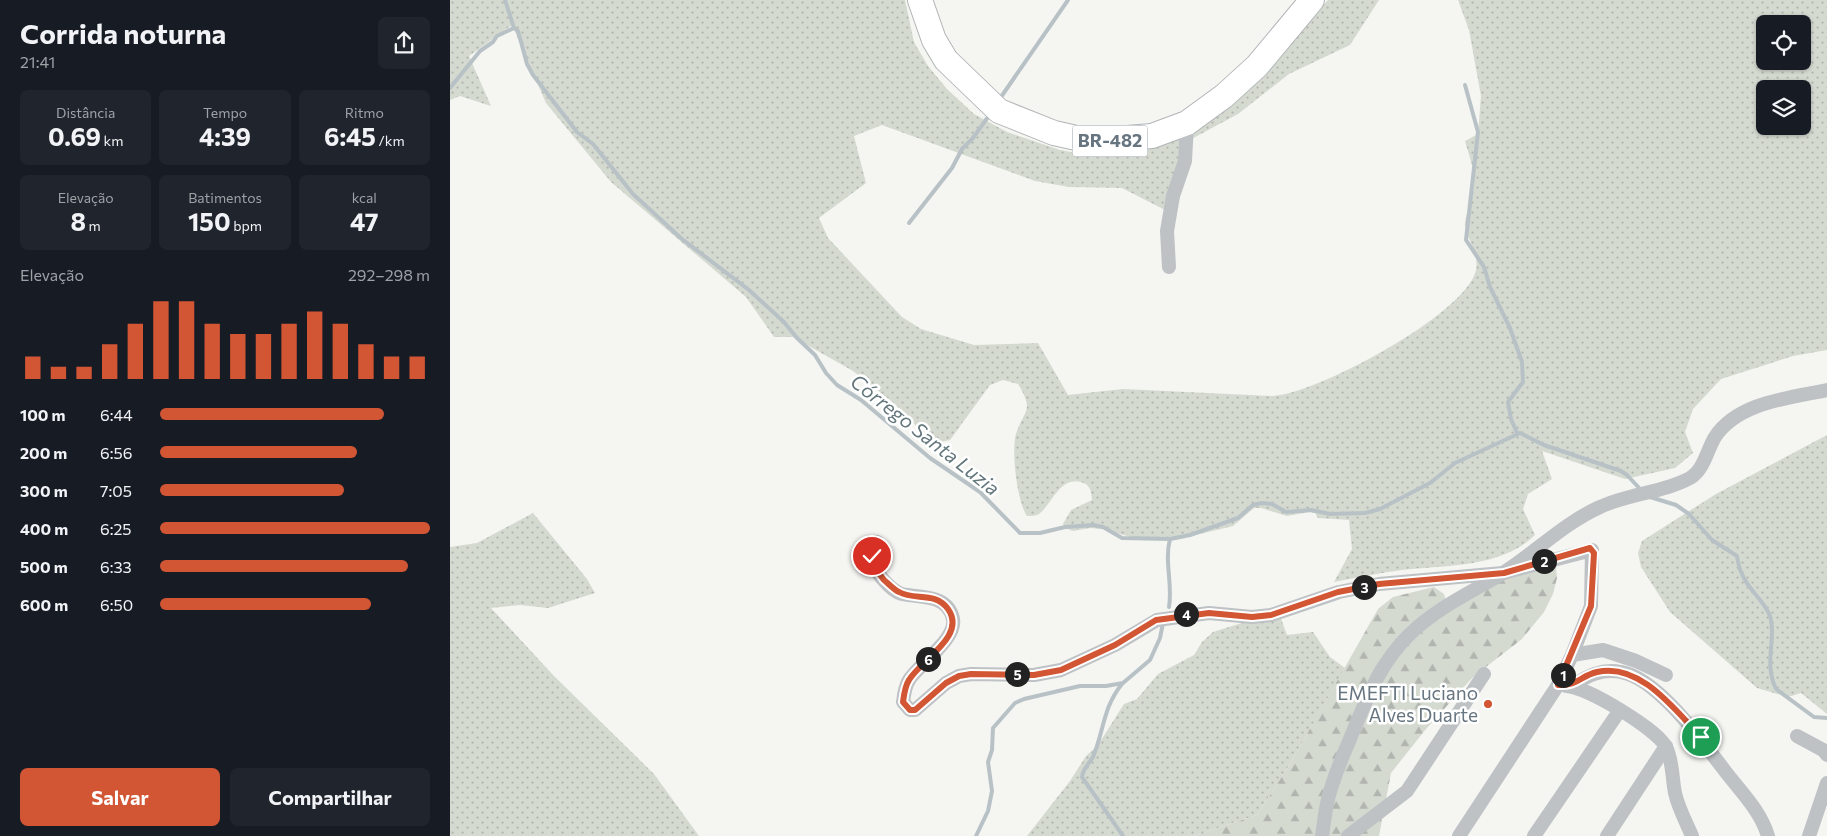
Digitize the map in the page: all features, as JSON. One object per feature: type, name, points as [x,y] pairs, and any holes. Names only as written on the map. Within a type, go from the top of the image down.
[{"type":"highway","name":"BR-482","points":[[920,0],[934,40],[946,60],[999,111],[1054,133],[1090,141],[1152,136],[1187,123],[1224,96],[1256,66],[1312,0]]},
{"type":"street","points":[[1169,268],[1167,231],[1173,196],[1185,161],[1187,123]]},
{"type":"street","points":[[1322,836],[1328,798],[1341,761],[1375,679],[1391,655],[1426,620],[1472,590],[1504,573],[1579,518],[1601,506],[1690,478],[1698,471],[1715,437],[1727,423],[1744,413],[1775,401],[1827,390]]},
{"type":"street","points":[[877,542],[872,556],[873,564],[893,589],[900,594],[937,599],[945,606],[953,619],[952,630],[947,638],[909,680],[903,702],[910,710],[915,710],[946,683],[959,676],[971,674],[1034,675],[1061,670],[1115,645],[1156,620],[1209,613],[1252,617],[1271,615],[1338,592],[1379,584],[1504,573],[1592,550],[1591,606],[1572,655],[1565,686],[1459,836]]},
{"type":"street","points":[[1572,655],[1603,650],[1636,661],[1666,675]]},
{"type":"street","points":[[1565,686],[1597,672],[1613,671],[1623,672],[1636,677],[1649,686],[1701,737],[1758,814],[1768,836]]},
{"type":"street","points":[[1348,836],[1407,791],[1484,674]]},
{"type":"street","points":[[1565,686],[1592,693],[1620,710],[1656,736],[1666,746],[1676,794],[1690,830],[1679,836]]},
{"type":"street","points":[[1534,836],[1620,710]]},
{"type":"street","points":[[1797,736],[1823,750],[1827,755]]},
{"type":"street","points":[[1607,836],[1666,746]]},
{"type":"street","points":[[1809,836],[1827,783]]},
{"type":"green space","points":[[450,0],[905,0],[914,42],[928,66],[947,89],[974,114],[1007,132],[1060,150],[1093,156],[1123,155],[1156,144],[1257,78],[1328,0],[1379,0],[1350,45],[1289,74],[1238,114],[1186,142],[1167,211],[1122,188],[1069,187],[1035,181],[882,125],[854,136],[866,183],[819,218],[828,238],[902,317],[921,329],[974,345],[1038,343],[1068,395],[1123,389],[1271,396],[1291,392],[1319,382],[1352,368],[1386,350],[1446,308],[1466,288],[1476,270],[1475,253],[1465,226],[1474,186],[1474,175],[1465,141],[1478,134],[1481,96],[1469,30],[1458,0],[1827,0],[1827,350],[1793,356],[1721,379],[1693,409],[1685,432],[1693,453],[1675,468],[1625,479],[1542,451],[1552,479],[1528,494],[1523,509],[1535,535],[1522,546],[1506,554],[1472,563],[1402,570],[1334,582],[1352,549],[1349,520],[1318,518],[1315,513],[1310,512],[1287,516],[1261,508],[1254,508],[1233,526],[1175,540],[1131,537],[1103,529],[1090,528],[1073,531],[1065,528],[1063,524],[1071,510],[1092,500],[1089,487],[1084,483],[1074,481],[1062,487],[1039,514],[1027,516],[1020,500],[1014,452],[1016,434],[1027,406],[1018,384],[1003,380],[990,385],[950,440],[940,442],[921,431],[895,404],[853,371],[793,337],[774,337],[746,297],[611,182],[546,103],[512,25],[469,56],[491,106],[460,96],[450,100]]},
{"type":"green space","points":[[1827,435],[1827,714],[1801,693],[1788,697],[1757,688],[1670,612],[1641,567],[1638,553],[1642,541],[1716,494]]},
{"type":"green space","points":[[533,513],[587,579],[595,593],[548,608],[520,605],[491,608],[554,676],[654,774],[699,836],[450,836],[450,547],[477,543]]},
{"type":"green space","points":[[1550,559],[1556,568],[1557,578],[1553,594],[1544,612],[1522,639],[1473,677],[1426,729],[1391,773],[1379,836],[1194,836],[1257,815],[1290,764],[1378,609],[1393,597],[1434,587],[1444,594],[1446,601]]},
{"type":"green space","points":[[1280,616],[1287,635],[1313,632],[1330,657],[1345,668],[1290,764],[1257,815],[1194,836],[1027,836],[1070,781],[1086,756],[1098,745],[1124,704],[1137,699],[1158,674],[1194,655],[1202,642],[1213,632],[1245,622]]},
{"type":"waterway","name":"Córrego Santa Luzia","points":[[505,0],[514,28],[518,31],[527,64],[533,75],[577,132],[593,144],[633,194],[682,239],[749,290],[784,322],[815,355],[826,373],[837,385],[861,400],[930,458],[980,492],[1020,533],[1040,533],[1065,527],[1093,525],[1103,527],[1122,538],[1170,539],[1190,535],[1238,518],[1253,505],[1262,503],[1272,504],[1286,512],[1311,510],[1330,514],[1365,513],[1380,509],[1430,483],[1455,463],[1520,433],[1544,445],[1621,471],[1641,490]]},
{"type":"waterway","points":[[1001,97],[1068,0]]},
{"type":"waterway","points":[[450,88],[480,51],[493,42],[497,36],[514,28]]},
{"type":"waterway","points":[[1465,85],[1478,132],[1466,240],[1484,267],[1490,287],[1510,328],[1522,362],[1523,382],[1508,402],[1511,419],[1517,433]]},
{"type":"waterway","points":[[909,223],[952,168],[962,149],[973,138],[988,117]]},
{"type":"waterway","name":"Córrego Santa Luzia","points":[[1650,497],[1676,505],[1689,514],[1712,540],[1737,556],[1739,568],[1745,580],[1770,616],[1772,625],[1770,660],[1772,679],[1776,689],[1814,717],[1827,718]]},
{"type":"waterway","points":[[1169,607],[1168,547],[1170,539]]},
{"type":"waterway","points":[[976,836],[988,811],[992,791],[988,762],[992,750],[993,728],[1015,703],[1024,699],[1080,686],[1106,686],[1123,683],[1150,660],[1160,638],[1163,623]]},
{"type":"waterway","points":[[1122,684],[1107,710],[1097,747],[1082,777],[1123,836]]},
{"type":"place","name":"EMEFTI Luciano Alves Duarte","points":[[1488,704]]},
{"type":"route","points":[[872,556],[873,564],[893,589],[900,594],[937,599],[949,611],[953,619],[952,630],[947,638],[909,680],[904,692],[903,702],[905,707],[915,710],[946,683],[959,676],[971,674],[1034,675],[1061,670],[1115,645],[1156,620],[1182,615],[1209,613],[1252,617],[1271,615],[1294,609],[1338,592],[1379,584],[1504,573],[1590,548],[1594,553],[1591,606],[1558,685],[1572,686],[1597,672],[1623,672],[1636,677],[1649,686],[1701,737]]}]
